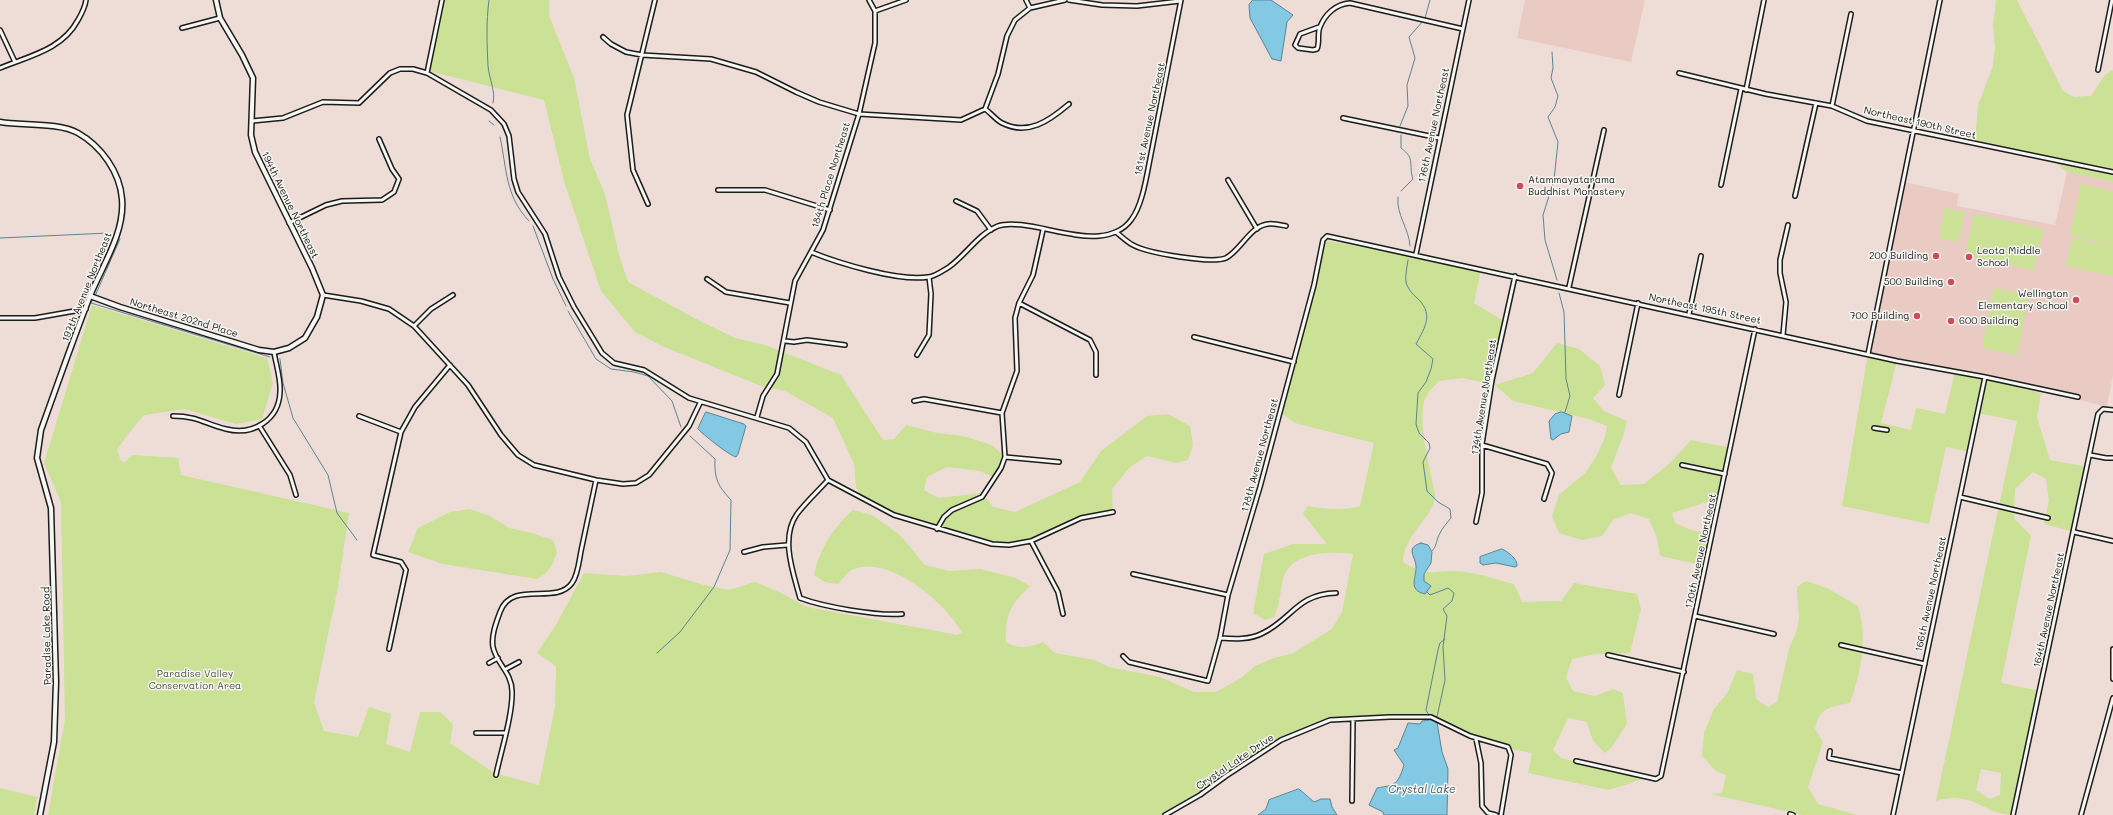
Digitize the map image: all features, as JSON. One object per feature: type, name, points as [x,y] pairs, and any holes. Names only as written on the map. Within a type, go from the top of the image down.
[{"type":"street","points":[[0,68],[58,44],[74,28],[85,6],[86,0]]},
{"type":"street","name":"194th Avenue Northeast","points":[[216,0],[220,18],[253,78],[251,135],[255,152],[312,268],[323,295]]},
{"type":"street","points":[[427,73],[442,0]]},
{"type":"street","points":[[648,204],[633,170],[627,115],[655,0]]},
{"type":"street","points":[[869,0],[875,11],[906,0]]},
{"type":"street","points":[[1026,0],[1030,8]]},
{"type":"street","points":[[603,37],[611,44],[626,52],[642,55],[718,61],[756,72],[819,102],[859,114],[961,120],[985,109],[998,74],[1007,36],[1015,20],[1030,8],[1065,0]]},
{"type":"street","points":[[1069,0],[1102,5],[1136,6],[1181,0]]},
{"type":"street","name":"181st Avenue Northeast","points":[[1116,232],[1131,220],[1144,186],[1167,80],[1181,0]]},
{"type":"street","name":"176th Avenue Northeast","points":[[1416,254],[1469,0]]},
{"type":"street","points":[[1746,90],[1764,0]]},
{"type":"street","points":[[1868,354],[1940,0]]},
{"type":"street","points":[[2098,70],[2112,0]]},
{"type":"street","points":[[1319,27],[1317,48],[1298,48],[1295,45],[1300,34],[1319,27],[1336,7],[1341,3],[1350,2],[1463,29]]},
{"type":"street","name":"184th Place Northeast","points":[[757,417],[763,396],[777,374],[785,341],[790,303],[795,281],[823,230],[859,114],[873,54],[875,11]]},
{"type":"street","points":[[1832,106],[1851,14]]},
{"type":"street","points":[[182,28],[220,18]]},
{"type":"street","points":[[0,30],[15,62]]},
{"type":"street","points":[[252,121],[283,118],[322,102],[359,103],[390,73],[400,69],[413,69],[427,73],[491,110],[504,124],[508,132],[514,179],[518,192],[545,234],[559,277],[596,346],[602,354],[614,363],[644,370],[689,398],[700,403],[757,417],[789,428],[799,434],[806,442],[828,480],[894,515],[937,529],[992,544],[1009,545],[1031,541],[1081,518],[1113,512]]},
{"type":"street","name":"Northeast 190th Street","points":[[1679,73],[1741,89],[1832,106],[1867,121],[2113,172]]},
{"type":"street","points":[[1720,186],[1741,89]]},
{"type":"street","points":[[1795,196],[1816,103]]},
{"type":"street","points":[[985,109],[1001,122],[1024,128],[1046,123],[1069,104]]},
{"type":"street","points":[[1343,118],[1439,138]]},
{"type":"street","name":"197th Avenue Northeast","points":[[0,122],[65,128],[78,133],[96,146],[105,157],[118,183],[122,199],[118,232],[90,296],[41,430],[37,458]]},
{"type":"street","points":[[1569,287],[1604,130]]},
{"type":"street","points":[[289,223],[326,205],[342,201],[382,200],[394,192],[399,179],[392,169],[379,139]]},
{"type":"street","points":[[1228,180],[1257,229]]},
{"type":"street","points":[[718,190],[765,190],[830,210]]},
{"type":"street","points":[[956,201],[977,211],[991,230]]},
{"type":"street","points":[[811,252],[836,262],[889,274],[903,277],[929,278],[949,267],[991,230],[999,226],[1011,225],[1087,236],[1100,236],[1116,232],[1133,245],[1145,250],[1175,256],[1211,260],[1224,259],[1232,254],[1257,229],[1270,223],[1286,226]]},
{"type":"street","points":[[1783,335],[1786,302],[1780,272],[1780,260],[1788,225]]},
{"type":"street","points":[[937,529],[944,517],[952,510],[982,497],[998,475],[1005,457],[1002,413],[1017,371],[1017,346],[1014,332],[1015,318],[1019,303],[1033,275],[1043,230]]},
{"type":"street","name":"Northeast 195th Street","points":[[1330,235],[1868,354],[2078,397]]},
{"type":"street","name":"178th Avenue Northeast","points":[[1123,656],[1129,662],[1208,681],[1220,638],[1228,595],[1260,487],[1294,362],[1314,284],[1323,240],[1330,235]]},
{"type":"street","points":[[1689,314],[1701,256]]},
{"type":"street","name":"174th Avenue Northeast","points":[[1476,522],[1482,493],[1482,445],[1492,380],[1515,276]]},
{"type":"street","points":[[917,355],[929,335],[931,294],[929,278]]},
{"type":"street","points":[[707,279],[726,292],[790,303]]},
{"type":"street","points":[[174,416],[190,416],[226,429],[237,431],[260,427],[268,420],[279,401],[280,391],[274,352],[289,348],[305,338],[317,318],[323,295],[361,301],[389,309],[414,326],[468,385],[500,435],[518,455],[534,465],[596,480],[623,484],[636,483],[649,475],[689,426],[700,403]]},
{"type":"street","points":[[414,326],[432,309],[453,295]]},
{"type":"street","name":"Northeast 202nd Place","points":[[90,296],[164,321],[259,350],[274,352]]},
{"type":"street","points":[[1019,303],[1090,340],[1096,352],[1096,375]]},
{"type":"street","points":[[1620,395],[1638,303]]},
{"type":"street","points":[[0,318],[35,318],[86,309]]},
{"type":"street","name":"170th Avenue Northeast","points":[[1576,761],[1656,779],[1660,776],[1684,672],[1755,329]]},
{"type":"street","points":[[1194,337],[1294,362]]},
{"type":"street","points":[[785,341],[794,342],[807,340],[844,345]]},
{"type":"street","points":[[389,649],[406,570],[401,562],[373,555],[401,432],[415,408],[450,365]]},
{"type":"street","name":"166th Avenue Northeast","points":[[1893,815],[1985,377]]},
{"type":"street","points":[[914,401],[924,399],[1002,413]]},
{"type":"street","name":"164th Avenue Northeast","points":[[2013,815],[2100,410],[2113,410]]},
{"type":"street","points":[[360,416],[401,432]]},
{"type":"street","points":[[260,427],[290,475],[296,495]]},
{"type":"street","points":[[1874,428],[1887,430]]},
{"type":"street","points":[[1482,445],[1547,464],[1552,473],[1544,499]]},
{"type":"street","points":[[2090,455],[2113,458]]},
{"type":"street","points":[[1005,457],[1059,462]]},
{"type":"street","name":"Paradise Lake Road","points":[[37,458],[51,508],[56,682],[54,742],[40,815]]},
{"type":"street","points":[[1682,465],[1725,474]]},
{"type":"street","points":[[496,775],[512,690],[506,669],[493,649],[493,638],[504,603],[511,597],[525,594],[559,591],[571,584],[577,569],[596,480]]},
{"type":"street","points":[[828,480],[797,515],[792,525],[787,545],[800,598],[868,612],[888,615],[902,614]]},
{"type":"street","points":[[1960,497],[2048,518]]},
{"type":"street","points":[[2074,532],[2113,541]]},
{"type":"street","points":[[1031,541],[1058,592],[1063,614]]},
{"type":"street","points":[[744,552],[763,547],[787,545]]},
{"type":"street","points":[[1133,574],[1228,595]]},
{"type":"street","points":[[1220,638],[1238,639],[1262,634],[1274,627],[1301,603],[1320,594],[1336,593]]},
{"type":"street","points":[[1695,616],[1774,634]]},
{"type":"street","points":[[1841,645],[1925,664]]},
{"type":"street","points":[[2113,649],[2113,679]]},
{"type":"street","points":[[1608,655],[1684,672]]},
{"type":"street","points":[[488,663],[498,658]]},
{"type":"street","points":[[506,669],[519,662]]},
{"type":"street","points":[[2081,815],[2113,698]]},
{"type":"street","name":"Crystal Lake Drive","points":[[1165,815],[1200,795],[1239,767],[1281,740],[1322,722],[1354,718],[1430,717],[1476,739]]},
{"type":"street","points":[[1352,801],[1354,718]]},
{"type":"street","points":[[476,733],[505,733]]},
{"type":"street","points":[[1496,815],[1488,812],[1482,806],[1481,763],[1476,739],[1504,744],[1511,751],[1501,815]]},
{"type":"street","points":[[1830,751],[1829,758],[1902,773]]},
{"type":"shaded area","points":[[1525,0],[1645,0],[1631,62],[1517,38]]},
{"type":"shaded area","name":"Leota Middle School","points":[[2067,172],[2113,182],[2113,375],[2107,407],[2022,385],[1868,354],[1904,182],[1959,194],[1957,206],[2055,225]]},
{"type":"green space","points":[[445,0],[549,0],[549,15],[574,78],[590,159],[605,194],[619,255],[628,282],[735,338],[765,345],[841,375],[883,440],[894,439],[906,425],[937,433],[963,436],[992,445],[1005,457],[1001,468],[993,477],[980,471],[947,467],[927,477],[924,490],[938,498],[983,493],[993,507],[1015,512],[1080,482],[1101,451],[1147,416],[1168,414],[1190,426],[1193,445],[1188,460],[1176,463],[1147,456],[1130,467],[1112,489],[1113,512],[1084,517],[1038,538],[1017,544],[992,544],[894,515],[862,497],[856,487],[854,464],[833,418],[785,391],[761,386],[662,346],[635,332],[601,291],[564,181],[544,100],[429,71]]},
{"type":"green space","points":[[1996,0],[2017,0],[2063,91],[2074,97],[2091,96],[2105,75],[2113,70],[2113,182],[2067,172],[2051,159],[1975,141],[1978,105],[1993,66],[1995,47],[1993,26]]},
{"type":"green space","points":[[2081,184],[2113,191],[2113,245],[2070,236]]},
{"type":"green space","points":[[1945,208],[1965,212],[1958,242],[1939,238]]},
{"type":"green space","points":[[1974,214],[2044,229],[2034,268],[2032,270],[1968,255],[1966,252]]},
{"type":"green space","points":[[2072,238],[2113,246],[2113,276],[2066,266]]},
{"type":"green space","name":"Paradise Valley Conservation Area","points":[[1323,240],[1481,269],[1474,303],[1507,323],[1495,385],[1462,378],[1439,381],[1427,395],[1424,402],[1423,423],[1435,497],[1429,512],[1408,543],[1403,562],[1421,571],[1465,572],[1514,584],[1522,602],[1561,601],[1574,583],[1637,594],[1641,609],[1630,653],[1596,654],[1572,659],[1566,677],[1573,691],[1595,696],[1613,689],[1623,693],[1627,724],[1611,748],[1605,753],[1593,741],[1587,722],[1568,718],[1553,750],[1561,758],[1643,779],[1609,790],[1528,773],[1532,753],[1510,749],[1504,744],[1476,739],[1431,717],[1338,717],[1321,720],[1281,740],[1200,795],[1165,815],[48,815],[65,719],[61,502],[44,463],[92,305],[267,358],[273,383],[262,419],[236,424],[184,409],[144,415],[117,450],[121,461],[125,462],[132,455],[178,458],[181,475],[349,513],[338,587],[314,702],[324,731],[358,737],[369,707],[391,714],[386,744],[410,752],[420,712],[440,712],[453,724],[450,743],[494,773],[539,785],[555,707],[556,666],[537,653],[557,623],[584,573],[627,576],[661,572],[704,585],[729,590],[755,582],[779,592],[807,607],[958,635],[962,632],[954,620],[930,596],[915,584],[900,575],[884,569],[868,566],[852,570],[838,584],[825,582],[814,575],[816,566],[828,539],[846,516],[853,510],[872,515],[900,535],[925,565],[949,571],[980,569],[1016,578],[1030,586],[1013,605],[1008,617],[1006,642],[1011,645],[1024,647],[1043,642],[1055,653],[1094,660],[1109,667],[1160,677],[1194,692],[1216,692],[1241,678],[1255,666],[1271,659],[1293,653],[1332,629],[1342,612],[1353,554],[1323,553],[1303,558],[1294,563],[1287,570],[1283,579],[1279,603],[1274,617],[1265,620],[1253,613],[1264,554],[1293,544],[1327,544],[1303,514],[1307,506],[1347,509],[1360,506],[1374,443],[1295,423],[1279,411],[1314,285]]},
{"type":"green space","points":[[1994,288],[2029,295],[2017,355],[1982,348]]},
{"type":"green space","points":[[1557,343],[1579,349],[1600,366],[1605,385],[1593,398],[1604,411],[1627,421],[1611,468],[1621,485],[1644,484],[1669,464],[1691,440],[1731,448],[1720,498],[1672,513],[1675,523],[1691,530],[1712,534],[1706,566],[1660,556],[1657,538],[1649,519],[1631,513],[1613,520],[1602,536],[1582,540],[1559,533],[1552,516],[1559,495],[1585,473],[1597,455],[1605,437],[1607,426],[1589,419],[1513,401],[1495,385],[1533,373]]},
{"type":"green space","points":[[1868,354],[1897,361],[1881,423],[1911,430],[1916,408],[1945,414],[1955,372],[1985,377],[2041,393],[2037,417],[2050,460],[2088,467],[2074,532],[2044,524],[2049,501],[2046,479],[2033,472],[2015,489],[2014,518],[2031,536],[2001,683],[2040,691],[2012,815],[1959,798],[1948,798],[1936,801],[2017,421],[1978,413],[1970,452],[1946,447],[1929,524],[1842,506]],"holes":[[[1981,769],[2001,773],[2000,795],[1990,799],[1976,790]]]},
{"type":"green space","points":[[470,509],[490,516],[509,528],[532,533],[553,540],[557,552],[548,571],[537,579],[443,564],[408,552],[418,528],[450,512]]},
{"type":"green space","points":[[1806,581],[1827,588],[1858,606],[1861,618],[1863,630],[1862,655],[1854,691],[1850,703],[1826,709],[1817,722],[1815,729],[1823,742],[1808,787],[1818,804],[1857,815],[1803,815],[1710,794],[1722,793],[1726,775],[1716,771],[1702,756],[1704,733],[1714,709],[1728,692],[1737,670],[1753,674],[1756,699],[1768,707],[1777,702],[1789,649],[1797,630],[1799,618],[1797,587]]},
{"type":"green space","points":[[0,788],[37,797],[34,815],[0,815]]},
{"type":"water","points":[[1253,0],[1271,0],[1293,15],[1287,22],[1281,61],[1272,59],[1250,18],[1249,5]]},
{"type":"water","points":[[706,412],[744,424],[746,426],[736,457],[722,449],[698,429]]},
{"type":"water","points":[[1562,412],[1572,416],[1569,432],[1561,434],[1553,440],[1551,439],[1549,421],[1555,414]]},
{"type":"water","points":[[1421,543],[1428,545],[1432,552],[1431,563],[1424,574],[1424,581],[1431,586],[1425,594],[1416,589],[1414,583],[1416,566],[1412,549]]},
{"type":"water","points":[[1502,549],[1514,558],[1517,566],[1515,567],[1496,563],[1483,565],[1480,563],[1480,557]]},
{"type":"water","name":"Crystal Lake","points":[[1428,715],[1437,722],[1442,752],[1448,769],[1447,815],[1384,815],[1383,812],[1369,805],[1377,788],[1392,784],[1398,780],[1400,776],[1404,765],[1394,750],[1398,748],[1408,723],[1420,724],[1422,721],[1430,720]]},
{"type":"water","points":[[1299,789],[1314,802],[1321,799],[1330,799],[1332,807],[1337,815],[1258,815],[1266,809],[1269,800]]},
{"type":"waterway","points":[[489,0],[487,50],[488,66],[494,94],[493,103]]},
{"type":"waterway","points":[[1425,18],[1430,0]]},
{"type":"waterway","points":[[1400,126],[1408,106],[1407,85],[1415,58],[1409,37],[1423,21]]},
{"type":"waterway","points":[[1552,52],[1553,68],[1551,78],[1558,96],[1555,107],[1548,117],[1558,142],[1554,180],[1543,215],[1545,240],[1557,280]]},
{"type":"waterway","points":[[489,121],[494,125]]},
{"type":"waterway","points":[[1401,135],[1401,148],[1406,152],[1410,159],[1413,179],[1401,191]]},
{"type":"waterway","points":[[500,137],[511,192],[521,212],[529,221]]},
{"type":"waterway","points":[[1398,197],[1399,210],[1410,246]]},
{"type":"waterway","points":[[533,226],[553,279],[566,306]]},
{"type":"waterway","points":[[0,238],[109,233]]},
{"type":"waterway","points":[[95,296],[120,239]]},
{"type":"waterway","points":[[1408,260],[1406,282],[1411,292],[1422,303],[1427,314],[1423,331],[1416,344],[1433,359],[1426,382],[1418,393],[1416,424],[1419,433],[1429,443],[1430,448],[1423,462],[1427,491],[1438,502],[1450,509],[1451,518],[1440,532],[1435,547],[1432,551]]},
{"type":"waterway","points":[[1559,293],[1564,312],[1566,379],[1570,396],[1565,412]]},
{"type":"waterway","points":[[93,299],[91,303],[270,357]]},
{"type":"waterway","points":[[568,311],[596,359],[611,369],[634,372],[648,376],[672,401],[681,427]]},
{"type":"waterway","points":[[280,359],[283,383],[293,418],[328,475],[337,513],[357,540]]},
{"type":"waterway","points":[[657,653],[680,632],[714,587],[730,550],[731,500],[720,486],[716,477],[715,459],[690,436]]},
{"type":"waterway","points":[[1427,592],[1430,595],[1448,588],[1454,593],[1452,601],[1443,609],[1447,616],[1443,647],[1445,680],[1437,717]]},
{"type":"waterway","points":[[1429,715],[1426,710],[1438,650],[1440,643],[1445,639]]},
{"type":"place","name":"Atammayatarama Buddhist Monastery","points":[[1520,186]]},
{"type":"place","name":"200 Building","points":[[1936,256]]},
{"type":"place","name":"Leota Middle School","points":[[1969,257]]},
{"type":"place","name":"500 Building","points":[[1951,282]]},
{"type":"place","name":"Wellington Elementary School","points":[[2076,300]]},
{"type":"place","name":"700 Building","points":[[1917,316]]},
{"type":"place","name":"600 Building","points":[[1951,321]]}]
